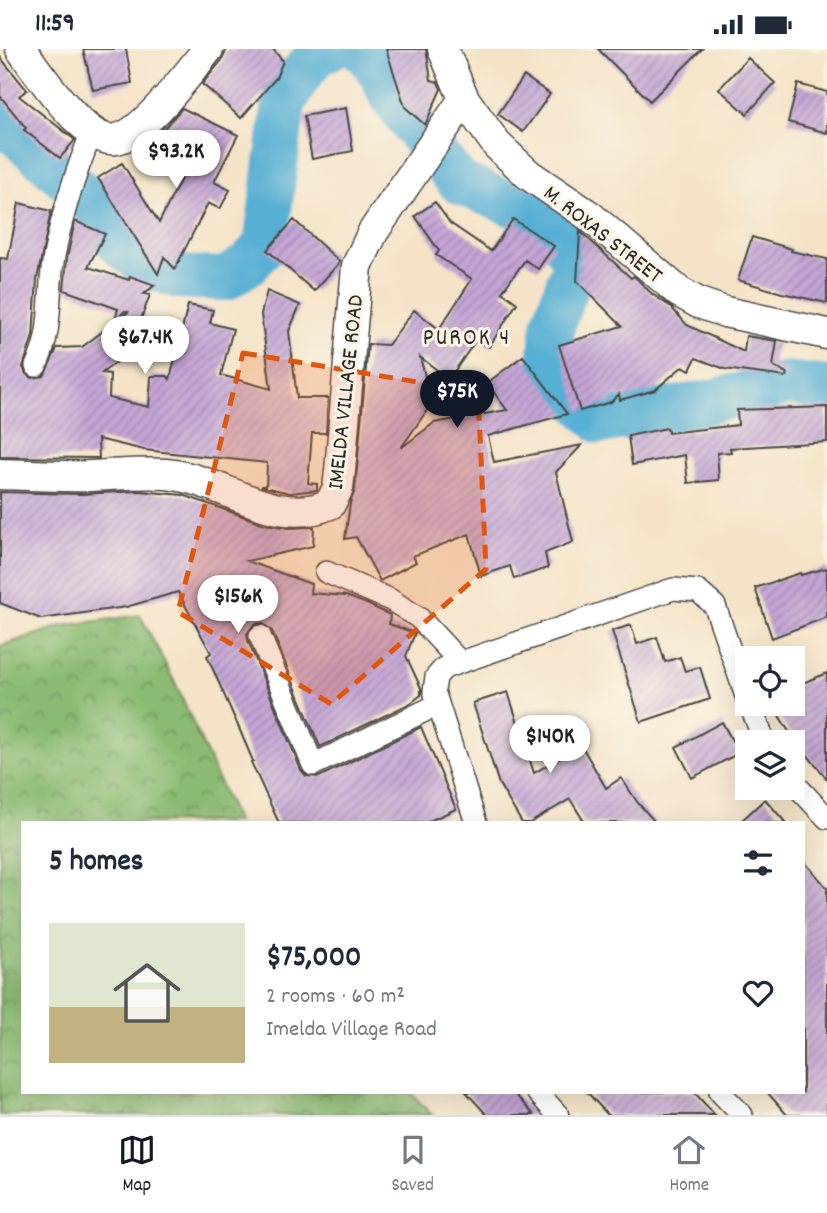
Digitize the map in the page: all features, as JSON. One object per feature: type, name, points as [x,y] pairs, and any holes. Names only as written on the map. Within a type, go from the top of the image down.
[{"type":"main road","points":[[21,49],[74,115],[88,141],[115,140],[136,129],[170,96],[208,49]]},
{"type":"main road","name":"M. ROXAS STREET","points":[[443,49],[464,99],[497,145],[529,175],[591,217],[679,292],[699,303],[725,312],[827,334]]},
{"type":"main road","name":"IMELDA VILLAGE ROAD","points":[[0,474],[167,474],[207,484],[273,509],[314,511],[330,504],[338,488],[340,471],[357,266],[373,232],[464,99]]},
{"type":"street","points":[[36,366],[44,351],[49,330],[49,295],[54,256],[88,141]]},
{"type":"street","points":[[326,572],[391,600],[419,618],[460,662]]},
{"type":"street","points":[[475,821],[434,691],[436,677],[444,669],[673,589],[698,591],[715,606],[735,664]]},
{"type":"street","points":[[260,636],[313,765],[437,705]]},
{"type":"street","points":[[805,795],[827,818]]},
{"type":"street","points":[[539,1094],[558,1115]]},
{"type":"street","points":[[722,1094],[742,1115]]},
{"type":"highlighted area","points":[[243,353],[478,392],[486,569],[331,704],[178,612]]},
{"type":"green space","points":[[140,615],[177,687],[237,821],[21,821],[21,1094],[412,1094],[432,1115],[0,1115],[0,646],[62,626]]},
{"type":"building","points":[[83,49],[126,49],[132,83],[93,90]]},
{"type":"building","points":[[227,49],[273,49],[283,61],[276,78],[241,118],[202,84],[222,60]]},
{"type":"building","points":[[386,49],[426,49],[431,80],[438,82],[441,89],[425,125],[405,107]]},
{"type":"building","points":[[598,49],[702,49],[650,101]]},
{"type":"building","points":[[0,57],[27,90],[19,96],[75,140],[60,158],[24,130],[26,128],[0,96]]},
{"type":"building","points":[[748,58],[775,83],[747,114],[719,89]]},
{"type":"building","points":[[524,76],[550,94],[523,132],[498,114]]},
{"type":"building","points":[[798,84],[827,92],[827,133],[788,122]]},
{"type":"building","points":[[182,108],[238,135],[214,182],[230,190],[220,209],[208,203],[175,269],[164,257],[158,274],[98,178],[122,163],[159,223],[195,150],[160,133]]},
{"type":"building","points":[[346,108],[353,151],[312,159],[304,116]]},
{"type":"building","points":[[435,202],[450,223],[491,251],[513,219],[554,246],[538,269],[525,260],[502,292],[517,303],[489,347],[476,340],[449,379],[420,357],[432,403],[401,448],[434,423],[507,410],[487,383],[523,356],[567,414],[488,436],[494,462],[582,445],[556,472],[573,542],[545,553],[548,568],[514,579],[510,566],[481,576],[469,534],[413,556],[416,562],[380,581],[356,537],[345,539],[350,503],[355,490],[368,344],[388,345],[414,310],[439,329],[472,279],[436,255],[439,251],[415,216]]},
{"type":"building","points":[[19,203],[51,211],[37,279],[33,336],[23,367],[26,374],[32,378],[44,376],[57,348],[82,347],[128,312],[125,311],[115,320],[118,309],[64,290],[75,221],[105,234],[88,267],[129,280],[130,276],[155,285],[144,294],[150,295],[135,335],[141,343],[102,373],[110,374],[109,398],[149,407],[151,376],[167,376],[170,379],[188,305],[213,310],[210,323],[233,329],[221,375],[271,389],[261,314],[267,291],[300,305],[289,331],[297,398],[328,398],[326,433],[312,433],[308,483],[317,484],[317,490],[290,493],[261,486],[266,486],[267,463],[144,450],[98,439],[99,458],[0,457],[0,258],[8,259]]},
{"type":"building","points":[[294,220],[340,262],[314,291],[267,250]]},
{"type":"building","points":[[580,231],[631,278],[634,276],[652,294],[671,307],[687,325],[744,352],[746,336],[777,341],[773,366],[787,373],[786,377],[725,369],[696,358],[690,370],[683,366],[655,390],[620,400],[619,394],[611,402],[580,411],[559,345],[622,326],[577,281]]},
{"type":"building","points":[[752,237],[792,249],[791,251],[827,259],[827,303],[738,280]]},
{"type":"building","points":[[827,407],[827,442],[730,448],[731,452],[717,453],[719,480],[688,483],[685,455],[632,465],[628,436],[667,428],[668,433],[738,425],[737,410]]},
{"type":"building","points":[[139,491],[183,495],[265,524],[289,528],[314,527],[313,546],[247,561],[311,584],[310,593],[346,596],[367,604],[390,615],[389,624],[415,633],[406,656],[421,688],[421,695],[411,703],[320,747],[272,631],[262,623],[254,624],[247,634],[248,641],[301,770],[306,776],[319,777],[421,727],[456,809],[429,821],[278,821],[207,656],[211,653],[178,592],[126,607],[41,619],[0,603],[0,492],[80,494]]},
{"type":"building","points":[[827,568],[827,617],[772,638],[755,588],[800,573],[801,575]]},
{"type":"building","points":[[631,625],[637,644],[657,637],[665,662],[680,657],[685,671],[700,667],[710,699],[641,722],[612,631]]},
{"type":"building","points":[[827,673],[827,779],[805,752],[805,730],[788,730],[779,716],[805,716],[805,682]]},
{"type":"building","points":[[508,692],[534,773],[581,745],[606,788],[621,778],[654,821],[584,821],[570,799],[533,821],[521,821],[499,784],[473,703]]},
{"type":"building","points":[[722,722],[735,746],[735,755],[692,778],[676,747]]},
{"type":"building","points":[[766,800],[784,821],[741,821]]},
{"type":"building","points":[[805,862],[827,888],[827,1115],[787,1115],[769,1094],[805,1094]]},
{"type":"building","points":[[468,1094],[515,1094],[534,1115],[487,1115]]},
{"type":"building","points":[[589,1094],[696,1094],[715,1115],[608,1115]]},
{"type":"waterway","points":[[0,120],[83,194],[99,210],[120,245],[146,266],[178,277],[225,279],[248,264],[265,245],[284,104],[301,74],[318,54],[329,49]]},
{"type":"waterway","points":[[360,49],[368,55],[389,93],[421,137],[460,183],[537,215],[560,233],[574,265],[553,326],[549,365],[565,388],[601,422],[708,402],[788,383],[827,388]]},
{"type":"district","name":"PUROK 4","points":[[467,336]]}]
